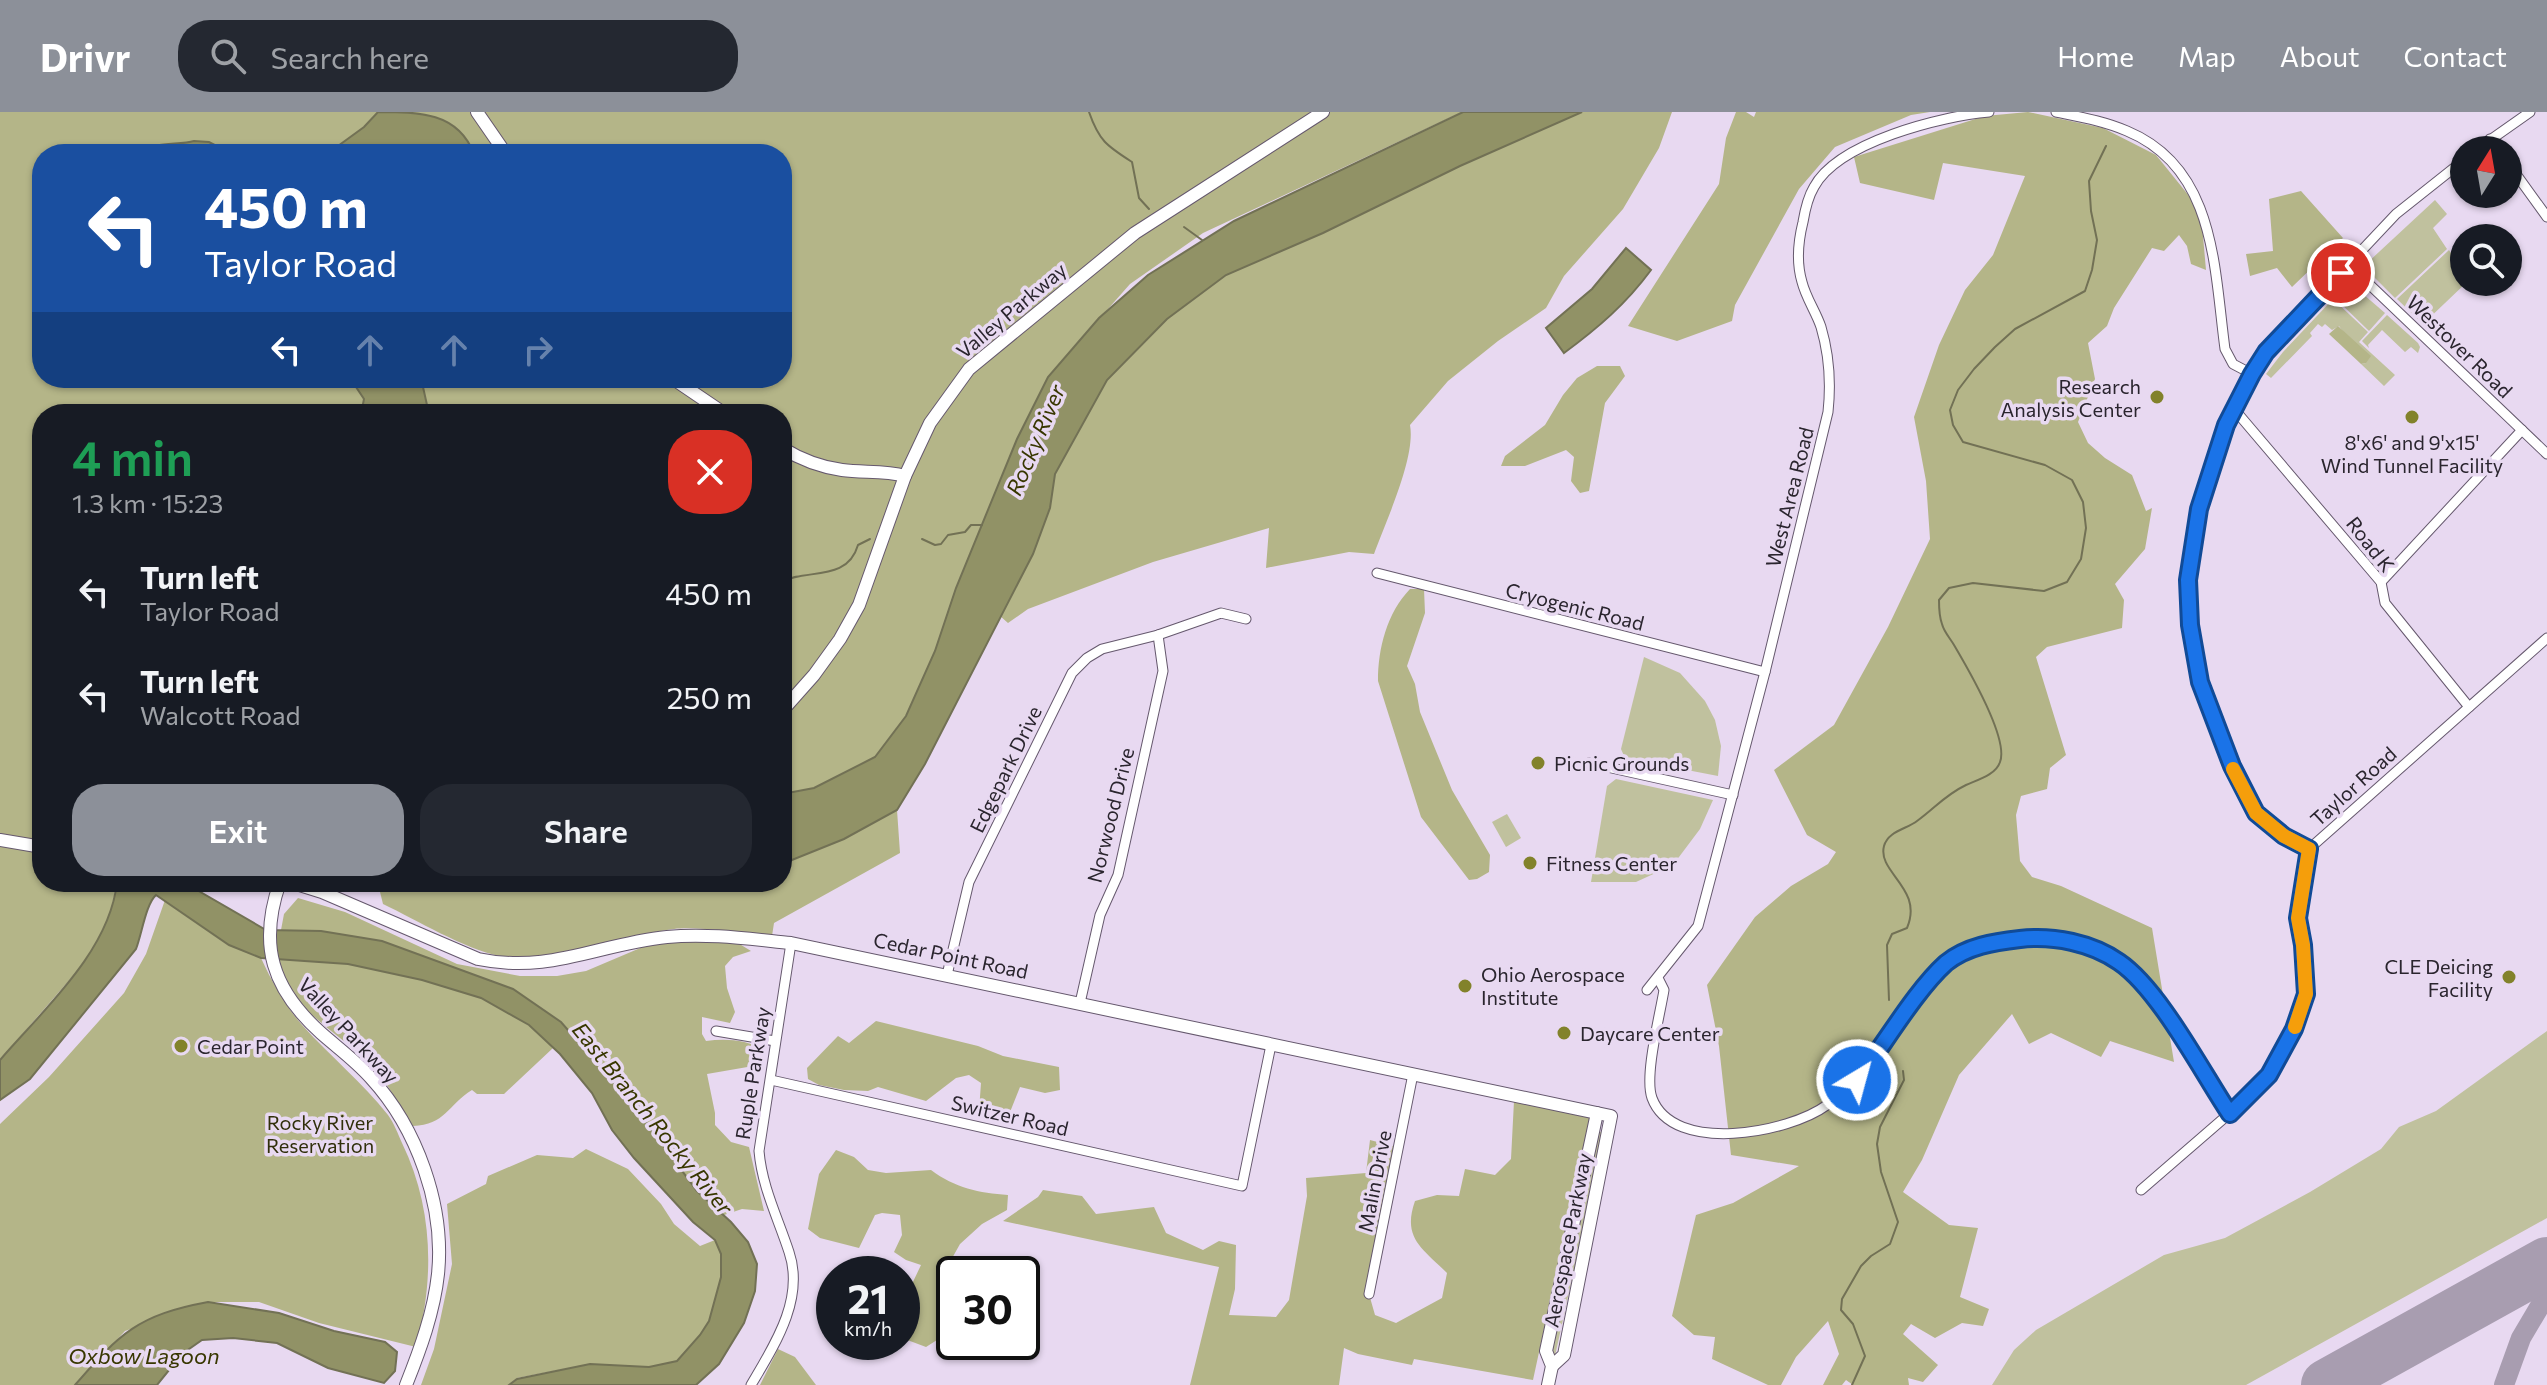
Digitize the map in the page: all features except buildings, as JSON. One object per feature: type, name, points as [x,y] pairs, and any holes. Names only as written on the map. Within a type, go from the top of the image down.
[{"type":"street","points":[[477,112],[499,144]]},
{"type":"street","name":"Valley Parkway","points":[[792,700],[840,639],[859,605],[905,476],[930,423],[969,369],[1135,233],[1323,112]]},
{"type":"street","name":"West Area Road","points":[[1647,990],[1698,926],[1765,672],[1828,412],[1830,387],[1821,327],[1802,283],[1798,257],[1799,238],[1814,185],[1829,169],[1867,143],[1943,120],[1989,112]]},
{"type":"street","points":[[2056,112],[2096,120],[2129,132],[2153,145],[2187,181],[2200,203],[2207,224],[2225,349],[2233,364],[2252,374]]},
{"type":"street","points":[[2494,136],[2530,112]]},
{"type":"street","points":[[2309,849],[2284,836],[2256,813],[2232,766],[2200,682],[2192,639],[2188,580],[2192,544],[2203,496],[2226,425],[2266,352],[2396,214],[2450,171]]},
{"type":"street","points":[[2522,182],[2547,217]]},
{"type":"street","name":"Westover Road","points":[[2349,265],[2547,454]]},
{"type":"street","points":[[687,388],[710,404]]},
{"type":"street","name":"Road K","points":[[2234,409],[2381,582],[2385,603],[2469,707]]},
{"type":"street","points":[[2381,582],[2522,430]]},
{"type":"street","points":[[792,453],[818,465],[841,470],[905,476]]},
{"type":"street","name":"Cryogenic Road","points":[[1377,573],[1765,672]]},
{"type":"street","name":"Edgepark Drive","points":[[947,975],[969,882],[1072,673],[1102,649],[1158,635],[1221,613],[1246,619]]},
{"type":"street","name":"Norwood Drive","points":[[1080,1003],[1100,915],[1118,875],[1163,671],[1158,635]]},
{"type":"street","name":"Taylor Road","points":[[2141,1190],[2230,1114],[2269,1075],[2294,1029],[2306,994],[2298,918],[2309,849],[2547,638]]},
{"type":"street","points":[[1589,763],[1733,795]]},
{"type":"street","points":[[0,840],[32,845]]},
{"type":"street","name":"Valley Parkway","points":[[278,892],[269,928],[272,962],[283,990],[300,1012],[373,1079],[398,1116],[421,1161],[436,1222],[438,1276],[425,1332],[406,1385]]},
{"type":"street","name":"Cedar Point Road","points":[[322,892],[450,948],[478,959],[503,964],[550,963],[664,937],[705,935],[791,943],[1611,1116]]},
{"type":"street","points":[[1658,978],[1664,990],[1649,1077],[1652,1098],[1667,1120],[1688,1130],[1710,1133],[1766,1131],[1800,1120],[1825,1107],[1857,1080],[1946,963],[1970,949],[1991,942],[2034,937],[2093,949],[2119,962],[2139,980],[2230,1114]]},
{"type":"street","name":"Ruple Parkway","points":[[751,1385],[787,1319],[793,1276],[789,1251],[761,1175],[759,1151],[791,943]]},
{"type":"street","points":[[716,1031],[775,1041]]},
{"type":"street","name":"Switzer Road","points":[[771,1080],[1242,1186],[1271,1045]]},
{"type":"street","name":"Malin Drive","points":[[1369,1294],[1413,1074]]},
{"type":"street","name":"Aerospace Parkway","points":[[1548,1385],[1552,1366],[1546,1351],[1597,1113]]},
{"type":"street","name":"Aerospace Parkway","points":[[1552,1366],[1564,1355],[1611,1116]]},
{"type":"shaded area","points":[[2435,200],[2447,214],[2433,228],[2447,249],[2395,298],[2366,269],[2366,264]]},
{"type":"shaded area","points":[[2449,250],[2452,296],[2423,324],[2397,299]]},
{"type":"shaded area","points":[[2349,282],[2385,313],[2369,331],[2334,297]]},
{"type":"shaded area","points":[[2333,299],[2368,332],[2359,342],[2395,375],[2384,386],[2361,364],[2366,363],[2339,326],[2332,330],[2325,324],[2322,327],[2318,324],[2310,333],[2312,336],[2271,378],[2266,374]]},
{"type":"shaded area","points":[[2387,315],[2418,343],[2418,353],[2411,347],[2405,352],[2382,330],[2368,345],[2369,348],[2362,341]]},
{"type":"shaded area","points":[[1644,657],[1680,673],[1705,701],[1715,720],[1721,746],[1718,776],[1625,758],[1621,749]]},
{"type":"shaded area","points":[[1616,779],[1713,800],[1700,829],[1673,865],[1636,882],[1591,882],[1607,786]]},
{"type":"shaded area","points":[[1507,814],[1521,838],[1506,847],[1492,822]]},
{"type":"shaded area","points":[[2547,1031],[2547,1218],[2246,1385],[1992,1385],[2014,1350],[2036,1330],[2164,1255],[2225,1238],[2310,1192],[2381,1149],[2399,1127],[2436,1111]]},
{"type":"shaded area","points":[[1598,1131],[1604,1133],[1555,1356],[1551,1355]]},
{"type":"green space","points":[[0,112],[1462,112],[1203,233],[1130,284],[1048,377],[1017,439],[935,651],[906,716],[875,757],[814,788],[792,792],[792,404],[32,404],[32,892],[115,892],[105,939],[0,1060]]},
{"type":"green space","points":[[1582,112],[1672,112],[1659,148],[1623,209],[1564,276],[1546,308],[1448,381],[1410,425],[1409,454],[1374,554],[1349,552],[1266,568],[1269,528],[1153,562],[1028,609],[1008,623],[1000,616],[1033,554],[1050,508],[1055,474],[1107,380],[1167,319],[1226,275]]},
{"type":"green space","points":[[1736,112],[1746,112],[1754,117],[1756,112],[1930,112],[1911,115],[1835,147],[1799,189],[1735,305],[1732,321],[1677,341],[1628,326],[1719,184],[1726,138]]},
{"type":"green space","points":[[2028,112],[2103,128],[2156,155],[2194,202],[2202,225],[2206,270],[2191,264],[2187,246],[2179,235],[2164,251],[2152,248],[2114,308],[2107,326],[2088,343],[2095,379],[2078,422],[2088,443],[2132,475],[2146,511],[2152,508],[2145,549],[2115,584],[2124,600],[2122,628],[2047,647],[2036,657],[2066,755],[2050,768],[2047,789],[2021,796],[2016,815],[2020,861],[2032,877],[2061,886],[2152,928],[2174,1062],[2110,1041],[2101,1057],[2051,1033],[2029,1044],[2012,1014],[1959,1075],[1922,1160],[1903,1192],[1949,1225],[1978,1228],[1960,1297],[1989,1309],[1983,1326],[1962,1323],[1935,1338],[1911,1324],[1903,1334],[1938,1365],[1923,1382],[1908,1378],[1909,1385],[1853,1385],[1846,1380],[1842,1385],[1823,1385],[1839,1354],[1828,1321],[1796,1357],[1781,1385],[1768,1385],[1712,1359],[1715,1337],[1694,1335],[1672,1316],[1696,1215],[1733,1203],[1799,1166],[1731,1155],[1719,1046],[1707,985],[1755,917],[1791,886],[1828,864],[1836,852],[1807,835],[1774,770],[1834,725],[1888,627],[1930,539],[1926,481],[1914,417],[1939,345],[1965,290],[1993,255],[2025,176],[1943,163],[1934,200],[1860,183],[1854,157],[1985,116]]},
{"type":"green space","points":[[2301,191],[2343,238],[2292,287],[2277,268],[2250,276],[2246,254],[2273,251],[2269,199]]},
{"type":"green space","points":[[2338,326],[2371,356],[2366,363],[2361,364],[2329,334]]},
{"type":"green space","points":[[1597,366],[1620,366],[1625,376],[1605,403],[1589,491],[1580,493],[1571,481],[1574,457],[1566,450],[1525,466],[1501,466],[1505,456],[1545,425],[1577,378]]},
{"type":"green space","points":[[1410,589],[1424,589],[1425,613],[1407,666],[1415,684],[1420,712],[1452,790],[1490,855],[1489,872],[1477,879],[1469,880],[1421,817],[1378,681],[1385,632],[1395,609]]},
{"type":"green space","points":[[897,810],[900,853],[774,923],[772,936],[684,928],[566,955],[522,959],[500,956],[456,941],[383,904],[380,892],[792,892],[792,859]]},
{"type":"green space","points":[[298,898],[345,912],[457,964],[520,976],[557,976],[586,971],[645,946],[676,940],[733,940],[751,951],[733,957],[725,966],[727,988],[735,1012],[730,1023],[702,1017],[702,1034],[706,1041],[737,1041],[765,1050],[759,1065],[707,1074],[715,1125],[731,1142],[749,1147],[764,1211],[742,1209],[724,1215],[697,1191],[635,1107],[561,1022],[444,965],[382,941],[281,930],[284,914]]},
{"type":"green space","name":"Rocky River Reservation","points":[[165,900],[229,945],[261,958],[297,1019],[392,1121],[420,1192],[428,1243],[426,1295],[416,1347],[319,1323],[259,1302],[208,1302],[125,1331],[75,1385],[0,1385],[0,1124],[49,1077],[124,993],[146,954]]},
{"type":"green space","points":[[277,958],[348,964],[422,980],[481,998],[529,1025],[553,1048],[504,1094],[477,1094],[472,1090],[439,1118],[413,1126],[376,1071],[302,1005],[283,976]]},
{"type":"green space","points":[[876,1021],[978,1046],[1003,1056],[1059,1067],[1060,1090],[1045,1093],[1020,1087],[1008,1117],[990,1118],[979,1111],[981,1083],[969,1075],[956,1078],[926,1101],[878,1087],[868,1091],[844,1090],[819,1085],[808,1079],[807,1068],[838,1036],[849,1043]]},
{"type":"green space","points":[[1514,1101],[1590,1116],[1533,1380],[1414,1359],[1412,1365],[1358,1354],[1344,1348],[1339,1385],[1190,1385],[1219,1267],[1003,1221],[1038,1197],[1043,1190],[1082,1196],[1096,1214],[1154,1207],[1166,1233],[1203,1250],[1219,1241],[1236,1245],[1235,1289],[1229,1315],[1276,1317],[1289,1300],[1307,1196],[1306,1178],[1366,1173],[1370,1140],[1400,1148],[1369,1294],[1375,1315],[1396,1323],[1442,1298],[1447,1273],[1422,1249],[1413,1233],[1411,1224],[1415,1201],[1437,1195],[1459,1196],[1465,1169],[1495,1175],[1511,1159]]},
{"type":"green space","points":[[586,1149],[628,1169],[661,1204],[674,1224],[700,1246],[715,1240],[721,1254],[721,1277],[709,1321],[700,1335],[677,1361],[649,1367],[590,1364],[517,1378],[509,1385],[421,1385],[434,1349],[452,1264],[447,1204],[486,1184],[488,1176],[537,1155],[573,1158]]},
{"type":"green space","points":[[836,1150],[854,1157],[868,1170],[886,1173],[931,1170],[968,1188],[1008,1195],[1007,1210],[982,1224],[960,1244],[953,1256],[936,1256],[936,1341],[926,1347],[920,1345],[920,1256],[900,1256],[894,1252],[902,1235],[900,1215],[875,1215],[859,1248],[820,1238],[808,1229],[819,1174]]},
{"type":"green space","points":[[778,1349],[795,1357],[816,1385],[760,1385]]},
{"type":"water","points":[[378,112],[422,114],[447,122],[469,144],[341,144]]},
{"type":"water","name":"Rocky River","points":[[1463,112],[1582,112],[1226,275],[1167,319],[1107,380],[1055,474],[1050,508],[1033,554],[925,764],[897,810],[844,839],[792,860],[792,792],[814,788],[875,757],[906,716],[935,651],[956,588],[1017,439],[1048,377],[1099,318],[1148,275],[1234,221]]},
{"type":"water","points":[[209,142],[213,144],[169,144]]},
{"type":"water","points":[[1626,248],[1651,270],[1611,315],[1564,353],[1546,328],[1592,289]]},
{"type":"water","points":[[357,388],[423,388],[427,404],[363,404],[364,399]]},
{"type":"water","points":[[115,892],[200,892],[266,930],[321,931],[382,941],[513,989],[561,1022],[635,1107],[697,1191],[748,1242],[757,1264],[755,1291],[744,1323],[719,1364],[696,1385],[509,1385],[517,1379],[590,1364],[649,1367],[677,1361],[709,1321],[721,1277],[721,1254],[715,1240],[693,1222],[634,1158],[612,1130],[592,1093],[560,1054],[529,1025],[481,998],[422,980],[348,964],[261,958],[229,945],[156,895],[147,912],[136,949],[30,1079],[0,1100],[0,1060],[72,978],[102,932]]},
{"type":"water","name":"Oxbow Lagoon","points":[[208,1302],[279,1313],[334,1331],[385,1342],[397,1352],[395,1371],[384,1383],[328,1368],[277,1343],[233,1338],[202,1340],[182,1354],[157,1385],[75,1385],[118,1339],[132,1329],[164,1313]]},
{"type":"waterway","points":[[1089,112],[1105,142],[1132,162],[1139,198],[1149,209]]},
{"type":"waterway","points":[[1889,1000],[1887,945],[1892,934],[1907,928],[1911,914],[1910,902],[1887,865],[1884,856],[1886,841],[1952,793],[1990,774],[2000,762],[2001,751],[1993,721],[1968,669],[1944,630],[1939,600],[1949,588],[1973,583],[2044,591],[2067,582],[2081,559],[2086,528],[2083,502],[2072,480],[2045,465],[1963,442],[1953,425],[1950,410],[1958,390],[1974,369],[2015,329],[2085,291],[2097,240],[2089,181],[2106,146]]},
{"type":"waterway","points":[[1184,227],[1202,240]]},
{"type":"waterway","points":[[922,539],[935,545],[941,544],[948,535],[965,532],[971,525],[982,525]]},
{"type":"waterway","points":[[792,578],[835,570],[853,557],[858,545],[870,539]]},
{"type":"waterway","points":[[1852,1385],[1865,1356],[1853,1324],[1841,1310],[1842,1299],[1861,1266],[1890,1244],[1898,1222],[1881,1172],[1877,1144],[1880,1127],[1904,1080],[1903,1071]]},
{"type":"taxiway","points":[[2504,1385],[2521,1338],[2547,1294]]},
{"type":"runway","points":[[2327,1385],[2547,1263]]},
{"type":"slow traffic","points":[[2233,769],[2256,813],[2284,836],[2309,849],[2298,918],[2306,994],[2295,1027]]},
{"type":"place","name":"Research Analysis Center","points":[[2157,397]]},
{"type":"place","name":"8'x6' and 9'x15' Wind Tunnel Facility","points":[[2412,417]]},
{"type":"place","name":"Picnic Grounds","points":[[1538,763]]},
{"type":"place","name":"Fitness Center","points":[[1530,863]]},
{"type":"place","name":"CLE Deicing Facility","points":[[2509,977]]},
{"type":"place","name":"Ohio Aerospace Institute","points":[[1465,986]]},
{"type":"place","name":"Daycare Center","points":[[1564,1033]]},
{"type":"place","name":"Cedar Point","points":[[181,1046]]},
{"type":"route","points":[[1857,1080],[1946,963],[1970,949],[1991,942],[2034,937],[2093,949],[2119,962],[2139,980],[2230,1114],[2269,1075],[2288,1043],[2306,994],[2298,918],[2309,849],[2284,836],[2256,813],[2232,766],[2200,682],[2190,625],[2188,580],[2199,509],[2226,425],[2266,352],[2341,273]]},
{"type":"water label","name":"East Branch Rocky River","points":[[653,1118]]}]
